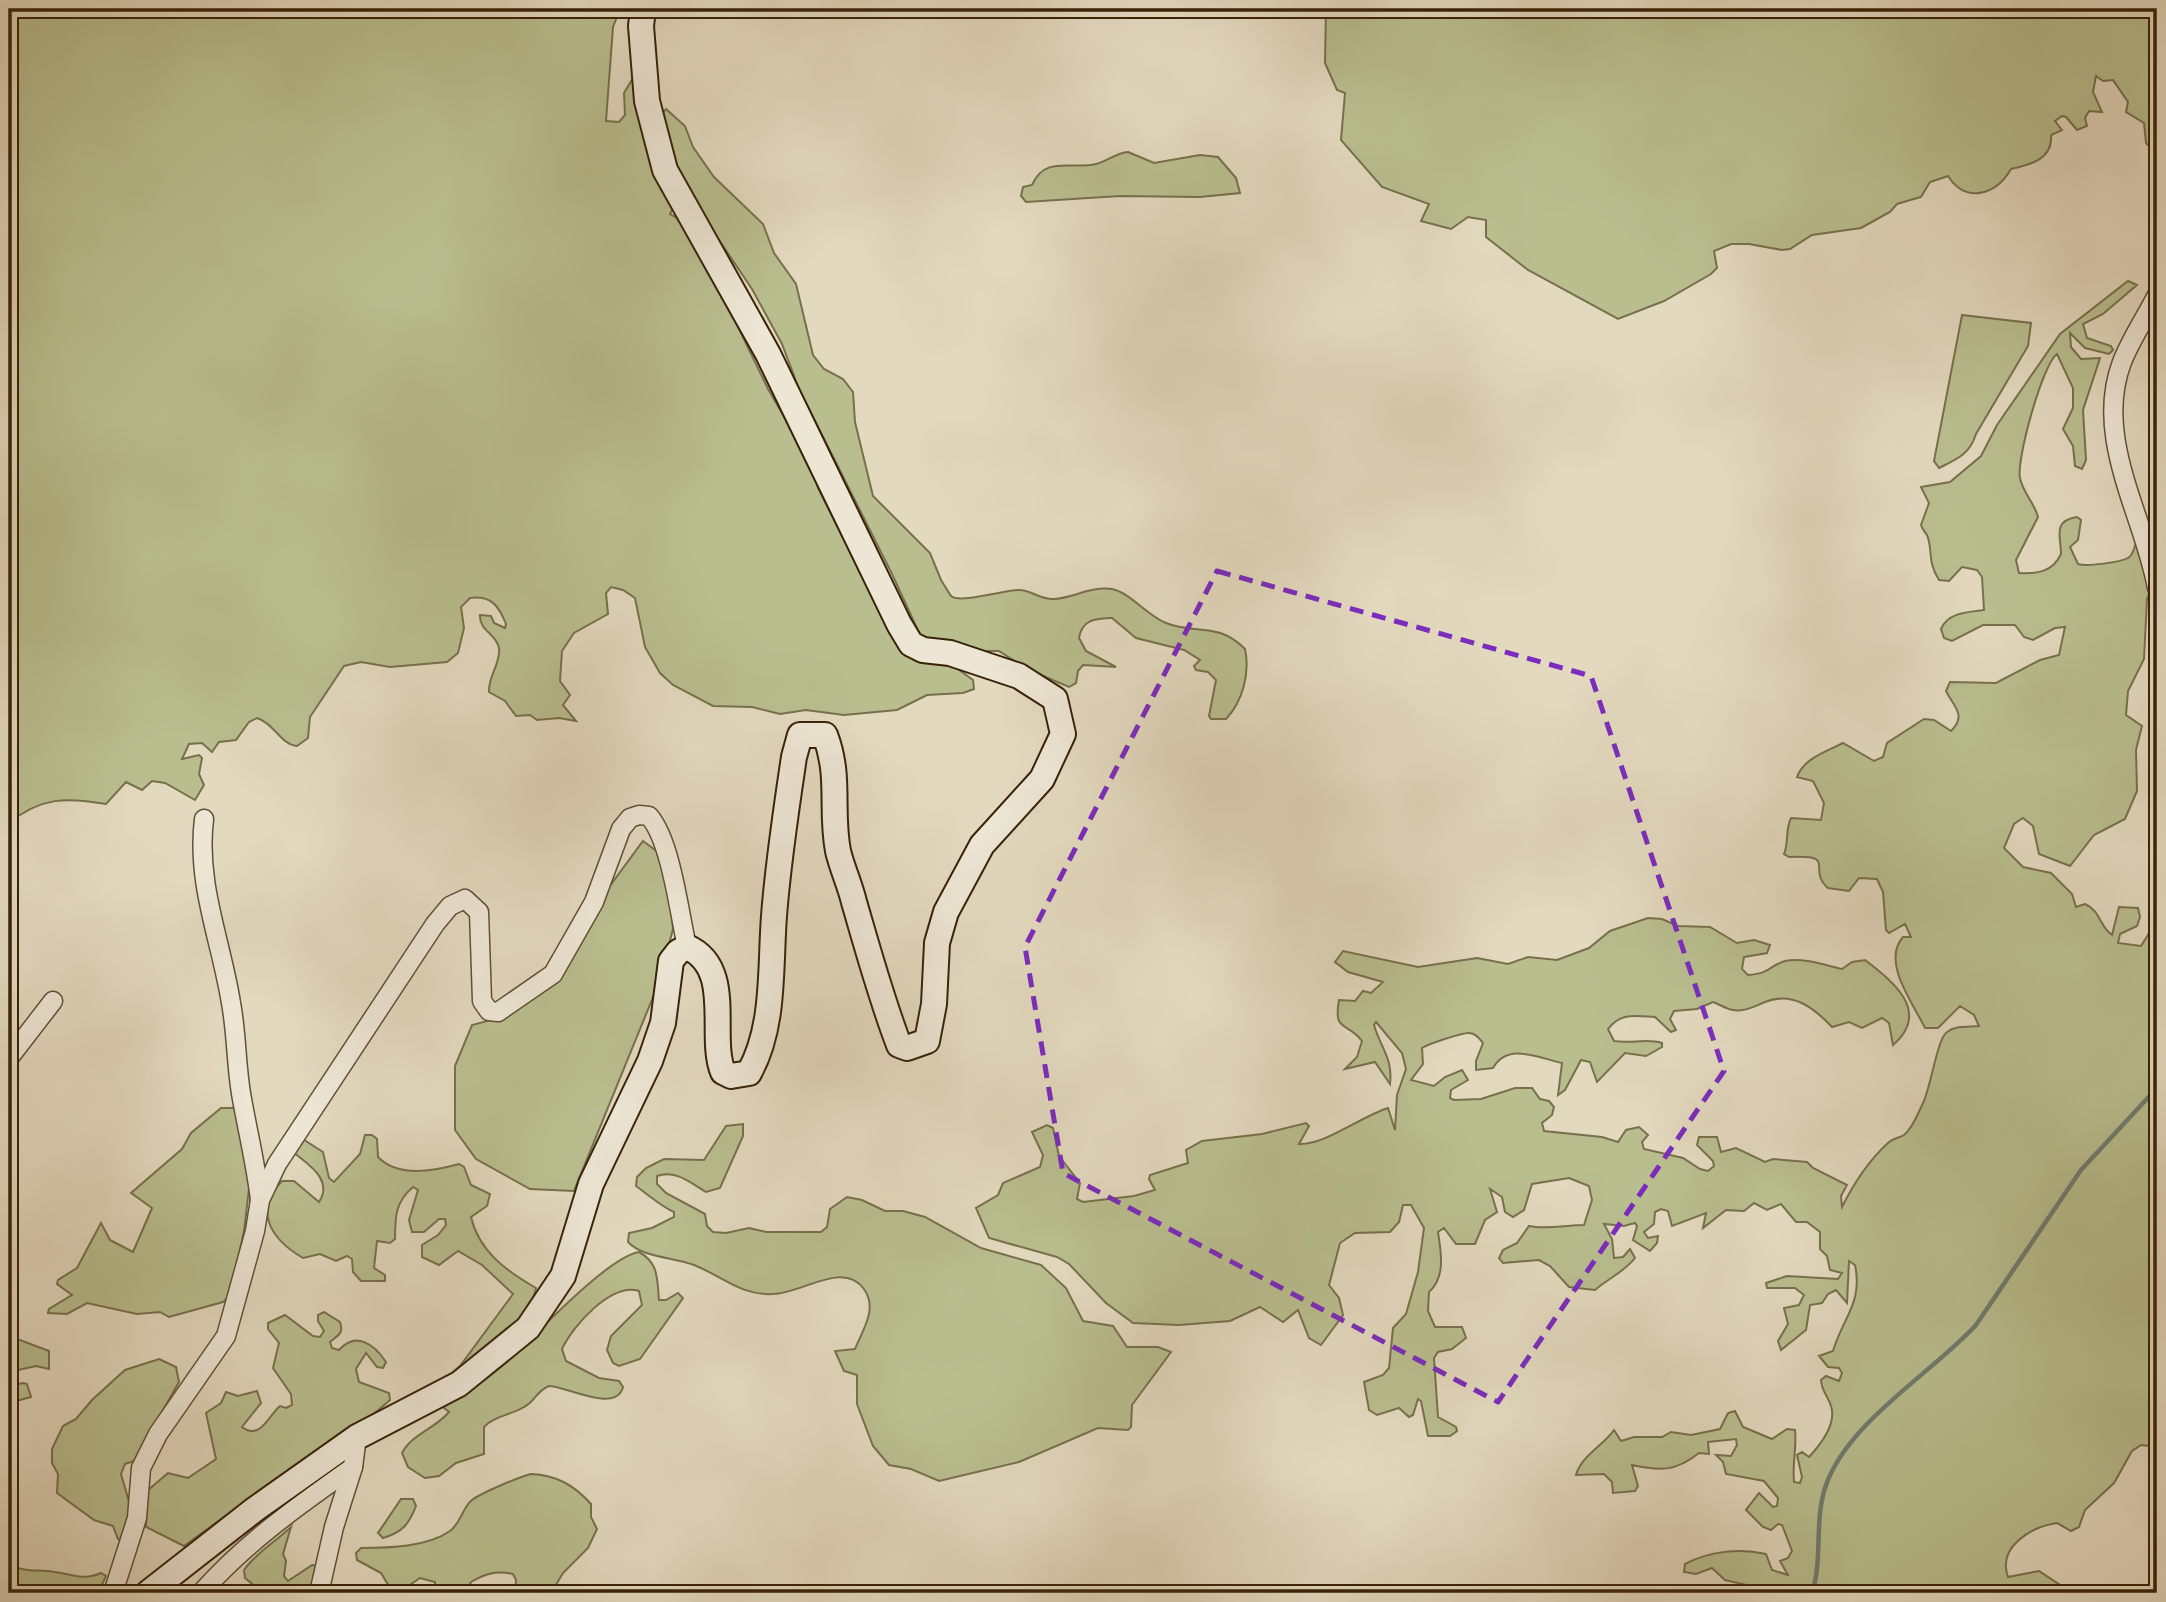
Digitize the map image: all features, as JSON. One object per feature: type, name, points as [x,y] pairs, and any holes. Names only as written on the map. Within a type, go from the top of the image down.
[{"type":"street","points":[[260,1200],[304,1118],[435,924],[450,906],[465,900],[480,912],[482,1001],[489,1011],[498,1012],[553,974],[594,902],[621,830],[630,818],[639,815],[649,816],[658,826],[667,853],[687,947],[702,955],[711,973],[718,1001],[719,1062],[723,1072],[731,1076],[749,1073],[758,1057],[765,1027],[774,915],[794,757],[800,735],[825,734],[835,764],[834,821],[838,852],[878,988],[899,1045],[906,1048],[927,1041],[937,943],[956,889],[982,845],[1042,779],[1063,734],[1055,699],[1018,676],[950,653],[923,650],[911,644],[899,624],[768,354],[664,170],[647,101],[641,26],[643,9]]},
{"type":"street","points":[[2157,295],[2122,363],[2113,409],[2118,449],[2157,588]]},
{"type":"street","points":[[113,1593],[137,1518],[141,1468],[158,1434],[226,1336],[255,1231],[260,1200],[255,1153],[242,1100],[231,1003],[205,886],[202,864],[205,819]]},
{"type":"street","points":[[148,1593],[254,1510],[357,1437],[459,1384],[528,1328],[563,1276],[591,1184],[650,1061],[663,1023],[671,961],[678,952],[687,947]]},
{"type":"street","points":[[9,1058],[53,1001]]},
{"type":"street","points":[[319,1593],[334,1527],[353,1467],[357,1437]]},
{"type":"street","points":[[201,1593],[230,1560],[309,1497],[353,1467]]},
{"type":"highlighted area","points":[[1217,571],[1591,676],[1724,1071],[1498,1402],[1063,1173],[1025,947]]},
{"type":"green space","points":[[9,9],[620,9],[613,27],[606,121],[619,122],[625,115],[624,93],[633,78],[673,208],[670,214],[677,218],[699,246],[768,389],[814,468],[818,488],[868,587],[951,664],[973,680],[974,689],[963,693],[927,695],[897,710],[844,715],[806,710],[780,714],[752,707],[713,706],[673,685],[660,673],[645,647],[635,598],[623,590],[611,587],[606,593],[608,614],[574,633],[562,651],[560,681],[570,695],[563,705],[576,721],[559,718],[537,720],[530,715],[516,716],[505,701],[489,692],[499,648],[495,639],[482,625],[480,615],[491,616],[494,623],[505,628],[506,624],[489,600],[470,598],[461,607],[464,628],[458,653],[447,662],[390,667],[361,662],[344,666],[310,717],[308,738],[297,746],[286,742],[268,724],[257,718],[249,722],[236,740],[219,742],[212,752],[202,743],[189,744],[182,759],[199,755],[202,758],[199,774],[204,785],[195,800],[165,783],[152,781],[142,790],[126,782],[106,804],[79,800],[55,801],[32,808],[9,823]]},
{"type":"green space","points":[[1326,9],[2157,9],[2157,154],[2146,143],[2144,123],[2126,112],[2128,102],[2113,80],[2103,81],[2096,76],[2093,92],[2102,112],[2089,111],[2085,118],[2087,126],[2077,130],[2062,116],[2055,121],[2062,130],[2051,135],[2051,143],[2044,156],[2032,163],[2011,169],[2005,178],[1989,190],[1972,193],[1963,190],[1948,176],[1930,182],[1921,197],[1897,204],[1890,212],[1861,228],[1812,235],[1790,249],[1782,250],[1749,244],[1731,244],[1714,251],[1717,268],[1711,274],[1664,301],[1618,319],[1528,270],[1486,237],[1486,220],[1468,217],[1451,229],[1421,221],[1429,204],[1382,187],[1341,140],[1345,93],[1337,90],[1325,63]]},
{"type":"green space","points":[[666,109],[685,126],[693,147],[714,177],[763,224],[774,253],[796,284],[813,355],[824,369],[843,379],[853,392],[855,422],[873,496],[930,553],[951,596],[973,598],[1019,590],[1054,599],[1097,589],[1112,589],[1126,595],[1166,623],[1225,635],[1245,649],[1247,668],[1241,695],[1226,719],[1211,719],[1209,716],[1216,680],[1208,672],[1196,670],[1194,666],[1200,660],[1184,650],[1136,638],[1112,618],[1086,624],[1079,638],[1086,651],[1116,667],[1083,665],[1078,671],[1076,683],[1069,687],[1027,669],[999,651],[970,651],[921,637],[799,389],[782,344],[752,289],[678,179],[661,116]]},
{"type":"green space","points":[[1128,152],[1154,163],[1200,155],[1218,157],[1236,178],[1240,193],[1200,197],[1120,196],[1026,202],[1021,196],[1023,187],[1032,185],[1044,170],[1060,166],[1096,164]]},
{"type":"green space","points":[[2128,281],[2137,285],[2103,314],[2083,324],[2087,338],[2111,346],[2113,350],[2109,354],[2085,348],[2070,333],[2071,347],[2081,359],[2100,358],[2083,410],[2086,460],[2082,469],[2075,466],[2073,446],[2063,429],[2073,408],[2073,388],[2057,354],[2051,361],[2038,392],[2026,433],[2020,468],[2020,478],[2038,517],[2016,560],[2019,573],[2038,572],[2054,565],[2061,554],[2061,526],[2069,519],[2077,517],[2081,520],[2078,540],[2070,547],[2078,564],[2103,564],[2128,558],[2132,555],[2138,539],[2151,589],[2147,599],[2144,659],[2128,691],[2126,715],[2142,726],[2136,750],[2137,791],[2125,819],[2094,835],[2070,866],[2039,854],[2033,826],[2023,818],[2014,824],[2004,848],[2023,867],[2051,873],[2072,894],[2076,907],[2085,904],[2090,907],[2112,935],[2119,907],[2138,908],[2140,917],[2137,926],[2120,934],[2118,943],[2141,946],[2151,930],[2157,931],[2157,1447],[2141,1445],[2132,1451],[2114,1483],[2085,1510],[2079,1527],[2071,1531],[2057,1523],[2047,1525],[2027,1534],[2012,1548],[2007,1556],[2008,1577],[2039,1571],[2060,1585],[2057,1593],[1750,1593],[1747,1585],[1725,1580],[1712,1568],[1696,1574],[1684,1572],[1685,1564],[1704,1556],[1746,1551],[1766,1554],[1772,1570],[1788,1575],[1780,1561],[1788,1558],[1792,1551],[1782,1525],[1778,1524],[1771,1530],[1763,1527],[1746,1510],[1759,1493],[1773,1507],[1777,1506],[1778,1498],[1764,1481],[1726,1474],[1723,1462],[1716,1455],[1731,1456],[1737,1445],[1736,1439],[1708,1442],[1709,1454],[1699,1453],[1675,1467],[1659,1469],[1632,1465],[1638,1486],[1635,1491],[1613,1493],[1612,1482],[1604,1474],[1576,1475],[1582,1462],[1614,1430],[1621,1441],[1634,1437],[1662,1437],[1671,1432],[1691,1435],[1720,1429],[1728,1413],[1735,1411],[1743,1427],[1772,1439],[1787,1429],[1795,1430],[1794,1482],[1800,1483],[1802,1477],[1797,1455],[1802,1452],[1809,1457],[1823,1440],[1832,1420],[1831,1406],[1821,1380],[1826,1376],[1839,1381],[1842,1373],[1839,1368],[1828,1367],[1819,1356],[1833,1351],[1851,1310],[1857,1278],[1855,1265],[1849,1261],[1847,1303],[1836,1290],[1828,1294],[1822,1303],[1810,1305],[1806,1330],[1781,1350],[1778,1341],[1788,1324],[1784,1308],[1799,1305],[1804,1295],[1795,1288],[1767,1288],[1766,1283],[1787,1276],[1838,1279],[1842,1273],[1830,1270],[1827,1256],[1820,1249],[1820,1232],[1807,1222],[1796,1222],[1781,1204],[1767,1210],[1754,1203],[1744,1211],[1726,1210],[1703,1228],[1706,1213],[1672,1226],[1668,1211],[1661,1209],[1655,1212],[1654,1224],[1644,1232],[1648,1238],[1658,1236],[1657,1243],[1650,1251],[1633,1240],[1637,1226],[1635,1223],[1624,1226],[1604,1224],[1612,1239],[1614,1258],[1623,1257],[1630,1249],[1635,1258],[1595,1290],[1569,1287],[1550,1266],[1539,1260],[1503,1263],[1499,1258],[1503,1250],[1517,1243],[1529,1226],[1584,1225],[1592,1200],[1589,1186],[1569,1178],[1532,1184],[1524,1210],[1513,1217],[1505,1212],[1502,1197],[1490,1189],[1497,1212],[1485,1220],[1475,1244],[1456,1244],[1444,1228],[1438,1232],[1440,1272],[1429,1292],[1428,1311],[1435,1327],[1462,1327],[1466,1338],[1452,1349],[1438,1352],[1434,1358],[1438,1417],[1456,1427],[1457,1431],[1450,1436],[1428,1436],[1421,1401],[1418,1399],[1413,1415],[1409,1417],[1399,1408],[1377,1415],[1369,1410],[1364,1382],[1383,1375],[1389,1368],[1393,1328],[1406,1314],[1418,1272],[1424,1228],[1411,1205],[1403,1205],[1399,1222],[1390,1232],[1355,1233],[1340,1243],[1329,1285],[1339,1298],[1343,1315],[1321,1345],[1309,1338],[1298,1310],[1283,1322],[1260,1307],[1230,1321],[1179,1325],[1133,1323],[1106,1303],[1069,1264],[1057,1257],[989,1238],[976,1208],[998,1195],[1003,1183],[1040,1167],[1043,1155],[1032,1132],[1047,1125],[1053,1128],[1059,1156],[1080,1183],[1077,1199],[1083,1202],[1134,1196],[1155,1190],[1149,1179],[1150,1175],[1188,1163],[1186,1150],[1202,1141],[1262,1134],[1306,1123],[1309,1126],[1299,1144],[1309,1143],[1388,1108],[1395,1130],[1397,1095],[1406,1069],[1402,1053],[1376,1022],[1374,1025],[1390,1067],[1390,1084],[1375,1062],[1345,1069],[1357,1057],[1362,1041],[1340,1022],[1339,1000],[1355,1001],[1363,991],[1371,993],[1383,982],[1348,972],[1335,962],[1343,951],[1418,967],[1477,958],[1508,964],[1528,957],[1557,960],[1589,948],[1610,931],[1648,918],[1662,919],[1678,926],[1710,927],[1737,943],[1754,940],[1770,945],[1767,953],[1744,957],[1742,969],[1748,975],[1762,973],[1792,960],[1842,969],[1852,962],[1865,960],[1887,978],[1904,998],[1909,1021],[1904,1033],[1893,1045],[1889,1023],[1882,1018],[1862,1028],[1849,1022],[1832,1027],[1810,1008],[1794,1000],[1775,999],[1737,1010],[1713,1002],[1697,1009],[1674,1011],[1670,1019],[1676,1030],[1671,1032],[1655,1017],[1629,1016],[1618,1020],[1608,1029],[1614,1041],[1656,1042],[1662,1043],[1662,1047],[1646,1056],[1625,1053],[1597,1082],[1590,1062],[1581,1060],[1565,1090],[1558,1095],[1562,1063],[1515,1054],[1499,1060],[1493,1068],[1476,1070],[1476,1061],[1483,1043],[1469,1033],[1422,1048],[1423,1064],[1411,1080],[1434,1086],[1445,1077],[1462,1070],[1468,1080],[1451,1090],[1450,1098],[1454,1100],[1481,1099],[1515,1088],[1532,1088],[1540,1099],[1549,1101],[1554,1107],[1552,1115],[1542,1123],[1544,1131],[1602,1137],[1618,1142],[1626,1130],[1639,1127],[1648,1135],[1642,1142],[1644,1149],[1683,1158],[1708,1171],[1714,1166],[1713,1161],[1697,1145],[1699,1137],[1717,1137],[1721,1152],[1736,1148],[1765,1162],[1773,1159],[1807,1162],[1813,1168],[1847,1185],[1841,1196],[1842,1207],[1875,1156],[1889,1142],[1904,1135],[1913,1124],[1926,1096],[1943,1036],[1954,1028],[1979,1026],[1974,1015],[1960,1006],[1938,1028],[1925,1028],[1901,982],[1895,958],[1903,937],[1911,937],[1905,924],[1889,933],[1886,930],[1883,892],[1877,879],[1859,878],[1849,891],[1828,888],[1822,881],[1818,860],[1784,854],[1791,818],[1821,820],[1824,803],[1813,781],[1797,777],[1810,760],[1843,743],[1874,761],[1883,757],[1887,743],[1924,719],[1934,720],[1951,731],[1959,716],[1946,691],[1950,682],[1996,683],[2040,660],[2059,655],[2065,627],[2055,628],[2033,640],[2024,637],[2015,625],[1983,625],[1952,641],[1944,638],[1941,629],[1949,619],[1960,614],[1984,610],[1982,577],[1977,570],[1962,567],[1949,581],[1939,580],[1933,567],[1929,540],[1921,525],[1929,503],[1921,487],[1950,482],[1981,456],[1997,425],[2060,334]]},
{"type":"green space","points":[[1962,315],[2031,323],[2028,346],[1970,446],[1957,459],[1939,468],[1934,461]]},
{"type":"green space","points":[[643,841],[667,859],[673,929],[660,980],[574,1191],[530,1189],[476,1159],[455,1130],[455,1066],[472,1025],[510,1015],[554,981],[590,913]]},
{"type":"green space","points":[[221,1108],[235,1108],[252,1163],[244,1231],[230,1296],[223,1302],[169,1317],[160,1312],[137,1314],[87,1303],[67,1314],[48,1313],[49,1309],[72,1295],[57,1284],[58,1280],[77,1268],[101,1223],[110,1240],[133,1252],[152,1208],[131,1193],[182,1149],[191,1133]]},
{"type":"green space","points":[[743,1124],[743,1136],[720,1188],[706,1192],[683,1178],[670,1174],[657,1176],[657,1184],[666,1193],[705,1214],[707,1226],[713,1232],[726,1233],[749,1228],[766,1232],[821,1232],[827,1227],[830,1209],[847,1197],[862,1200],[885,1211],[903,1211],[925,1217],[981,1248],[1041,1265],[1066,1288],[1083,1321],[1113,1326],[1127,1347],[1158,1347],[1171,1352],[1132,1405],[1131,1427],[1128,1430],[1098,1428],[1019,1462],[939,1481],[911,1469],[889,1465],[873,1446],[857,1404],[857,1375],[844,1371],[835,1351],[855,1349],[868,1319],[868,1296],[855,1281],[833,1278],[784,1293],[762,1294],[741,1289],[686,1262],[642,1251],[628,1242],[629,1233],[652,1228],[674,1217],[674,1212],[636,1186],[637,1177],[646,1168],[664,1159],[704,1160],[726,1126]]},
{"type":"green space","points":[[365,1135],[372,1135],[377,1139],[378,1157],[396,1168],[417,1171],[459,1164],[464,1167],[471,1185],[490,1194],[487,1206],[471,1217],[480,1240],[504,1267],[536,1288],[524,1314],[499,1341],[470,1365],[445,1379],[460,1366],[513,1294],[482,1265],[458,1251],[439,1265],[422,1257],[422,1245],[438,1235],[446,1225],[445,1219],[439,1219],[424,1232],[412,1232],[409,1220],[418,1190],[413,1187],[399,1205],[395,1239],[390,1243],[377,1241],[374,1268],[385,1275],[385,1281],[361,1281],[353,1272],[352,1259],[347,1256],[336,1261],[320,1254],[303,1258],[282,1243],[270,1224],[268,1203],[282,1181],[294,1181],[319,1202],[323,1194],[321,1179],[317,1173],[293,1152],[301,1138],[323,1152],[329,1178],[334,1182],[360,1154]]},
{"type":"green space","points":[[639,1252],[654,1266],[659,1300],[666,1300],[678,1293],[683,1298],[640,1359],[619,1366],[613,1363],[607,1350],[611,1336],[642,1305],[639,1291],[617,1293],[594,1308],[574,1329],[562,1349],[566,1361],[599,1378],[619,1381],[623,1387],[619,1395],[601,1399],[549,1386],[528,1405],[493,1420],[484,1427],[484,1454],[456,1463],[439,1476],[425,1478],[408,1467],[402,1453],[412,1441],[449,1412],[443,1407],[447,1401],[510,1358],[594,1279],[626,1257]]},
{"type":"green space","points":[[324,1312],[340,1322],[341,1326],[340,1334],[330,1342],[332,1348],[339,1350],[352,1341],[364,1342],[376,1350],[386,1362],[383,1368],[377,1367],[366,1353],[356,1369],[359,1382],[389,1393],[390,1400],[356,1429],[275,1480],[184,1546],[146,1527],[147,1491],[168,1473],[188,1478],[216,1459],[206,1413],[221,1403],[226,1392],[238,1396],[257,1391],[261,1403],[242,1427],[248,1430],[259,1429],[280,1406],[286,1408],[292,1405],[291,1394],[273,1368],[279,1343],[268,1329],[268,1323],[285,1315],[313,1336],[320,1337],[324,1331],[318,1321],[318,1315]]},
{"type":"green space","points":[[9,1340],[20,1340],[49,1351],[49,1369],[36,1366],[9,1372]]},
{"type":"green space","points":[[159,1359],[176,1367],[179,1382],[134,1461],[125,1464],[121,1474],[132,1512],[124,1540],[118,1539],[113,1526],[94,1520],[57,1493],[58,1474],[52,1463],[52,1449],[63,1426],[76,1419],[92,1400],[125,1370]]},
{"type":"green space","points":[[27,1384],[31,1397],[9,1403],[9,1386]]},
{"type":"green space","points":[[531,1474],[556,1479],[578,1491],[591,1504],[591,1517],[597,1529],[588,1548],[563,1573],[551,1593],[515,1593],[516,1580],[513,1574],[501,1572],[471,1582],[466,1593],[435,1593],[435,1582],[420,1578],[398,1593],[393,1593],[381,1573],[357,1560],[356,1553],[361,1548],[407,1546],[441,1536],[454,1528],[472,1500]]},
{"type":"green space","points":[[401,1499],[413,1499],[416,1506],[408,1522],[400,1530],[383,1538],[378,1533]]},
{"type":"green space","points":[[291,1527],[283,1554],[286,1561],[284,1576],[288,1581],[312,1565],[321,1566],[314,1593],[257,1593],[257,1588],[245,1578],[244,1570]]},
{"type":"green space","points":[[9,1565],[80,1577],[101,1573],[106,1576],[98,1593],[9,1593]]},
{"type":"waterway","points":[[1812,1593],[1825,1488],[1836,1464],[1851,1442],[1892,1400],[1976,1325],[2081,1170],[2157,1088]]}]
